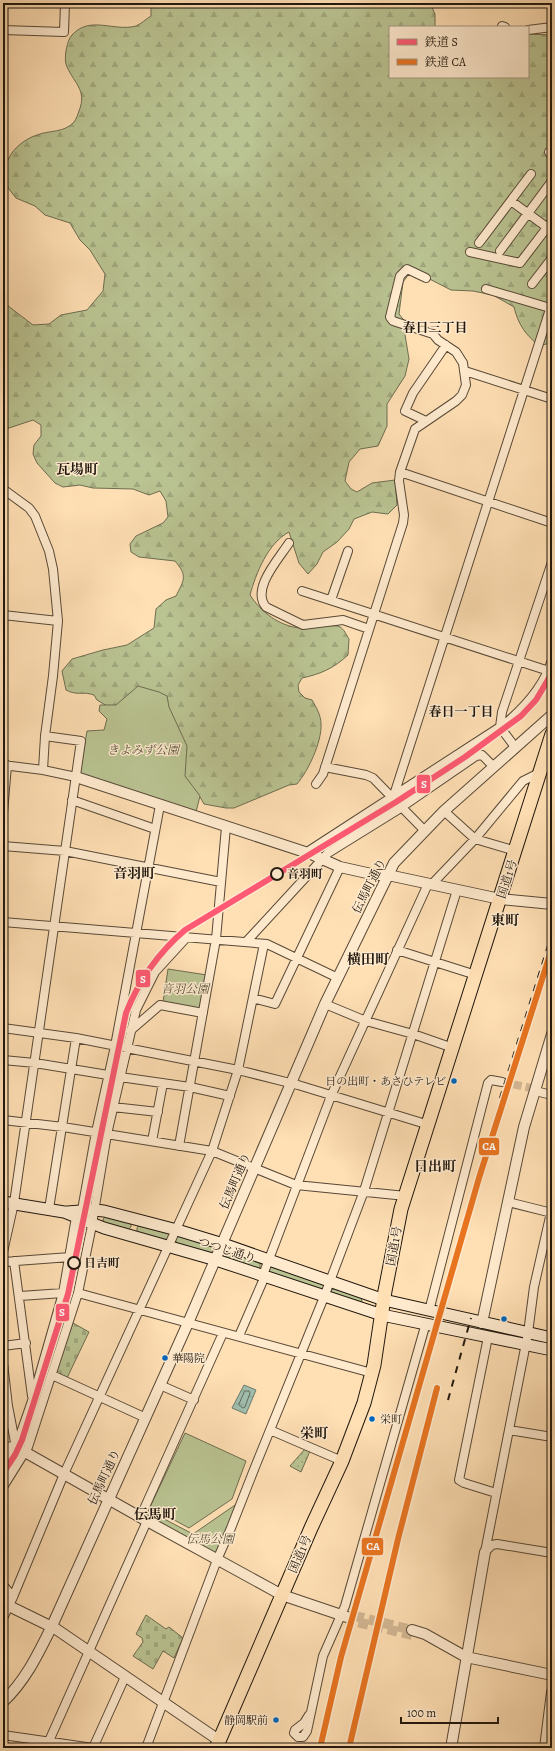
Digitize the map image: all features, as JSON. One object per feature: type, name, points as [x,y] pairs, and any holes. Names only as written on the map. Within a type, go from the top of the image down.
[{"type":"highway","name":"国道1号","points":[[218,1744],[342,1461],[364,1403],[372,1373],[398,1224],[552,734]]},
{"type":"main road","name":"つつじ通り","points":[[8,1202],[64,1212],[79,1213],[94,1210],[177,1230],[330,1280],[384,1300],[552,1338]]},
{"type":"main road","name":"つつじ通り","points":[[79,1213],[92,1223],[216,1260],[382,1315],[552,1350]]},
{"type":"street","points":[[3,30],[64,32],[65,3]]},
{"type":"street","points":[[529,30],[552,27]]},
{"type":"street","points":[[479,244],[531,174]]},
{"type":"street","points":[[500,251],[552,181]]},
{"type":"street","points":[[470,252],[520,263],[550,226],[511,201]]},
{"type":"street","points":[[532,284],[552,258]]},
{"type":"street","points":[[316,784],[323,774],[403,523],[404,514],[399,481],[400,472],[415,429],[462,395],[466,385],[463,363],[456,352],[433,334],[393,320],[390,317],[400,276],[407,269],[426,278]]},
{"type":"street","points":[[393,798],[551,306],[486,290]]},
{"type":"street","points":[[426,421],[405,411],[413,393],[446,345]]},
{"type":"street","points":[[465,371],[552,399]]},
{"type":"street","points":[[400,472],[552,523]]},
{"type":"street","points":[[3,489],[29,508],[35,516],[49,551],[53,569],[58,621],[53,676],[45,736],[43,770]]},
{"type":"street","points":[[289,543],[262,585],[260,596],[266,607],[303,624],[343,620],[369,628]]},
{"type":"street","points":[[331,600],[348,551]]},
{"type":"street","points":[[500,727],[502,712],[520,662],[552,562]]},
{"type":"street","points":[[302,591],[550,671]]},
{"type":"street","points":[[3,615],[58,621]]},
{"type":"street","points":[[307,852],[393,798],[500,727],[531,699],[550,671],[552,660]]},
{"type":"street","name":"伝馬町通り","points":[[3,1702],[30,1670],[52,1626],[216,1260],[325,1004],[394,863],[444,811],[552,715]]},
{"type":"street","points":[[500,727],[517,745],[536,731],[552,724]]},
{"type":"street","points":[[3,1252],[8,1202],[25,1122],[81,740],[45,736]]},
{"type":"street","points":[[246,942],[328,853],[401,808],[476,756],[482,755],[493,766]]},
{"type":"street","points":[[3,813],[5,765],[43,770],[76,777],[226,827],[307,852],[340,867],[376,875],[388,875],[500,899],[552,904]]},
{"type":"street","points":[[325,767],[366,775],[373,778],[425,831]]},
{"type":"street","points":[[240,1336],[331,1096],[366,1022],[397,950],[430,884],[475,839],[523,781],[539,773]]},
{"type":"street","points":[[72,800],[155,829]]},
{"type":"street","points":[[3,1487],[20,1449],[63,1293],[115,1046],[160,805]]},
{"type":"street","points":[[444,811],[475,839],[516,851]]},
{"type":"street","points":[[3,819],[3,829]]},
{"type":"street","points":[[179,1146],[216,939],[226,827]]},
{"type":"street","points":[[3,846],[65,852],[221,882]]},
{"type":"street","points":[[253,998],[275,1004],[340,867]]},
{"type":"street","points":[[146,1748],[217,1560],[232,1528],[300,1354],[324,1297],[364,1191],[457,890]]},
{"type":"street","points":[[3,922],[136,932],[264,944],[338,978]]},
{"type":"street","points":[[3,1448],[20,1449],[28,1447],[78,1293],[92,1223],[107,1134],[136,1010],[154,972],[187,937]]},
{"type":"street","points":[[3,1618],[64,1474],[170,1246],[212,1151],[238,1070],[264,944]]},
{"type":"street","points":[[397,950],[476,976]]},
{"type":"street","points":[[325,1004],[366,1022],[413,1034],[453,1048]]},
{"type":"street","points":[[130,1031],[160,1005],[203,1013]]},
{"type":"street","points":[[3,1028],[76,1038],[238,1070],[291,1084],[429,1126]]},
{"type":"street","points":[[478,1322],[508,1202],[524,1127],[534,1089],[548,1059],[552,1034]]},
{"type":"street","points":[[49,1209],[76,1038]]},
{"type":"street","points":[[3,1060],[72,1068],[108,1075]]},
{"type":"street","points":[[120,1077],[190,1087],[230,1096]]},
{"type":"street","points":[[429,1311],[488,1083],[491,1080],[502,1082]]},
{"type":"street","points":[[152,1141],[163,1083]]},
{"type":"street","points":[[534,1089],[552,1095]]},
{"type":"street","points":[[113,1107],[158,1112]]},
{"type":"street","points":[[3,1120],[63,1127],[212,1151],[296,1185],[406,1196]]},
{"type":"street","points":[[451,1748],[484,1552],[526,1344],[534,1287],[552,1211],[508,1202]]},
{"type":"street","points":[[3,1262],[70,1256]]},
{"type":"street","points":[[14,1261],[20,1296],[32,1401]]},
{"type":"street","points":[[20,1296],[63,1293]]},
{"type":"street","points":[[78,1293],[372,1373]]},
{"type":"street","points":[[309,1715],[323,1656],[343,1616],[356,1564],[426,1323]]},
{"type":"street","points":[[49,1741],[89,1652],[223,1333]]},
{"type":"street","points":[[488,1337],[459,1480],[496,1493]]},
{"type":"street","points":[[3,1346],[26,1343]]},
{"type":"street","points":[[3,1363],[5,1406],[20,1449],[144,1520],[282,1595],[343,1616]]},
{"type":"street","points":[[52,1375],[146,1418]]},
{"type":"street","points":[[160,1385],[194,1400]]},
{"type":"street","points":[[270,1430],[342,1461]]},
{"type":"street","points":[[509,1430],[552,1437]]},
{"type":"street","points":[[3,1467],[20,1449]]},
{"type":"street","points":[[484,1552],[492,1545],[497,1544],[552,1553]]},
{"type":"street","points":[[3,1585],[13,1596]]},
{"type":"street","points":[[9,1606],[52,1626],[163,1703],[218,1744]]},
{"type":"street","points":[[412,1633],[433,1639],[466,1657],[552,1675]]},
{"type":"street","points":[[3,1736],[93,1748],[125,1677]]},
{"type":"street","points":[[545,1748],[552,1692]]},
{"type":"green space","points":[[151,3],[430,3],[435,14],[435,26],[389,26],[389,78],[529,78],[529,34],[552,35],[552,342],[540,346],[523,329],[514,307],[493,295],[473,291],[451,290],[412,270],[403,282],[399,314],[406,323],[405,335],[409,359],[405,376],[387,404],[387,426],[378,446],[360,449],[349,462],[345,481],[351,489],[357,492],[372,483],[395,480],[397,505],[388,514],[372,512],[354,519],[349,529],[337,542],[323,552],[317,564],[308,574],[299,563],[289,532],[275,543],[259,568],[250,595],[265,612],[278,621],[292,627],[305,628],[336,625],[340,627],[349,639],[348,655],[338,664],[327,670],[302,678],[298,685],[299,692],[305,698],[312,700],[317,708],[321,721],[321,731],[314,756],[297,784],[289,785],[234,808],[204,804],[200,797],[195,797],[107,706],[97,700],[94,695],[87,693],[73,693],[66,690],[62,671],[72,659],[127,645],[154,628],[156,609],[166,600],[176,596],[183,582],[182,571],[175,561],[139,557],[131,552],[130,544],[136,536],[163,523],[168,517],[166,501],[160,491],[149,495],[133,489],[93,488],[80,485],[63,487],[55,483],[37,463],[33,454],[34,445],[41,436],[41,425],[33,420],[3,430],[3,302],[33,325],[49,324],[61,315],[87,310],[103,291],[105,274],[90,250],[80,240],[70,223],[45,215],[35,206],[16,198],[5,184],[6,166],[10,155],[27,139],[42,133],[66,128],[74,122],[78,114],[82,97],[65,61],[67,45],[70,37],[79,29],[86,26],[136,26],[151,16]]},
{"type":"green space","name":"きよみず公園","points":[[138,686],[167,696],[169,707],[187,746],[185,776],[200,796],[196,812],[80,773],[87,731],[104,730],[107,719],[99,711],[100,705],[116,705]]},
{"type":"green space","name":"音羽公園","points":[[168,969],[207,975],[201,1009],[163,1002]]},
{"type":"green space","points":[[106,1216],[131,1223],[131,1227],[128,1230],[104,1223],[103,1219]]},
{"type":"green space","points":[[139,1225],[170,1233],[168,1240],[165,1241],[137,1232]]},
{"type":"green space","points":[[179,1235],[215,1247],[212,1254],[177,1244],[175,1239]]},
{"type":"green space","points":[[231,1251],[260,1262],[260,1269],[226,1259],[226,1253]]},
{"type":"green space","points":[[271,1266],[324,1285],[322,1290],[269,1274],[268,1269]]},
{"type":"green space","points":[[334,1289],[361,1297],[362,1301],[361,1303],[331,1294],[331,1290]]},
{"type":"green space","points":[[73,1323],[89,1332],[67,1378],[56,1372]]},
{"type":"green space","points":[[185,1433],[246,1461],[232,1499],[189,1528],[150,1507]]},
{"type":"green space","points":[[305,1449],[310,1451],[301,1472],[290,1466]]},
{"type":"green space","name":"伝馬公園","points":[[238,1503],[217,1560],[144,1517],[147,1510],[193,1534]]},
{"type":"green space","points":[[146,1615],[166,1629],[169,1627],[183,1638],[174,1658],[163,1651],[153,1669],[133,1656],[143,1642],[142,1638],[136,1634]]},
{"type":"water","points":[[244,1385],[256,1390],[246,1414],[232,1408]]},
{"type":"tunnel","points":[[502,1082],[531,1088]]},
{"type":"tunnel","points":[[412,1630],[355,1616],[347,1617],[353,1621],[412,1635]]},
{"type":"railway","points":[[500,1098],[552,933]]},
{"type":"railway","points":[[448,1400],[471,1318]]},
{"type":"rail line","name":"S","points":[[3,1473],[15,1455],[22,1440],[68,1294],[126,1013],[143,978],[166,948],[185,930],[396,802],[465,757],[521,716],[536,700],[552,673]]},
{"type":"rail line","name":"CA","points":[[320,1748],[341,1657],[479,1178],[552,948]]},
{"type":"rail line","name":"CA","points":[[349,1748],[398,1539],[437,1388]]},
{"type":"place","name":"音羽町","points":[[277,874]]},
{"type":"place","name":"日の出町・あさひテレビ","points":[[454,1081]]},
{"type":"place","name":"日吉町","points":[[74,1263]]},
{"type":"place","name":"華陽院","points":[[165,1358]]},
{"type":"place","name":"栄町","points":[[372,1419]]},
{"type":"place","name":"静岡駅前","points":[[276,1720]]},
{"type":"district","name":"春日三丁目","points":[[435,327]]},
{"type":"district","name":"瓦場町","points":[[77,469]]},
{"type":"district","name":"春日一丁目","points":[[461,711]]},
{"type":"district","name":"音羽町","points":[[134,873]]},
{"type":"district","name":"東町","points":[[505,920]]},
{"type":"district","name":"横田町","points":[[368,959]]},
{"type":"district","name":"日出町","points":[[435,1166]]},
{"type":"district","name":"栄町","points":[[314,1433]]},
{"type":"district","name":"伝馬町","points":[[155,1514]]}]
